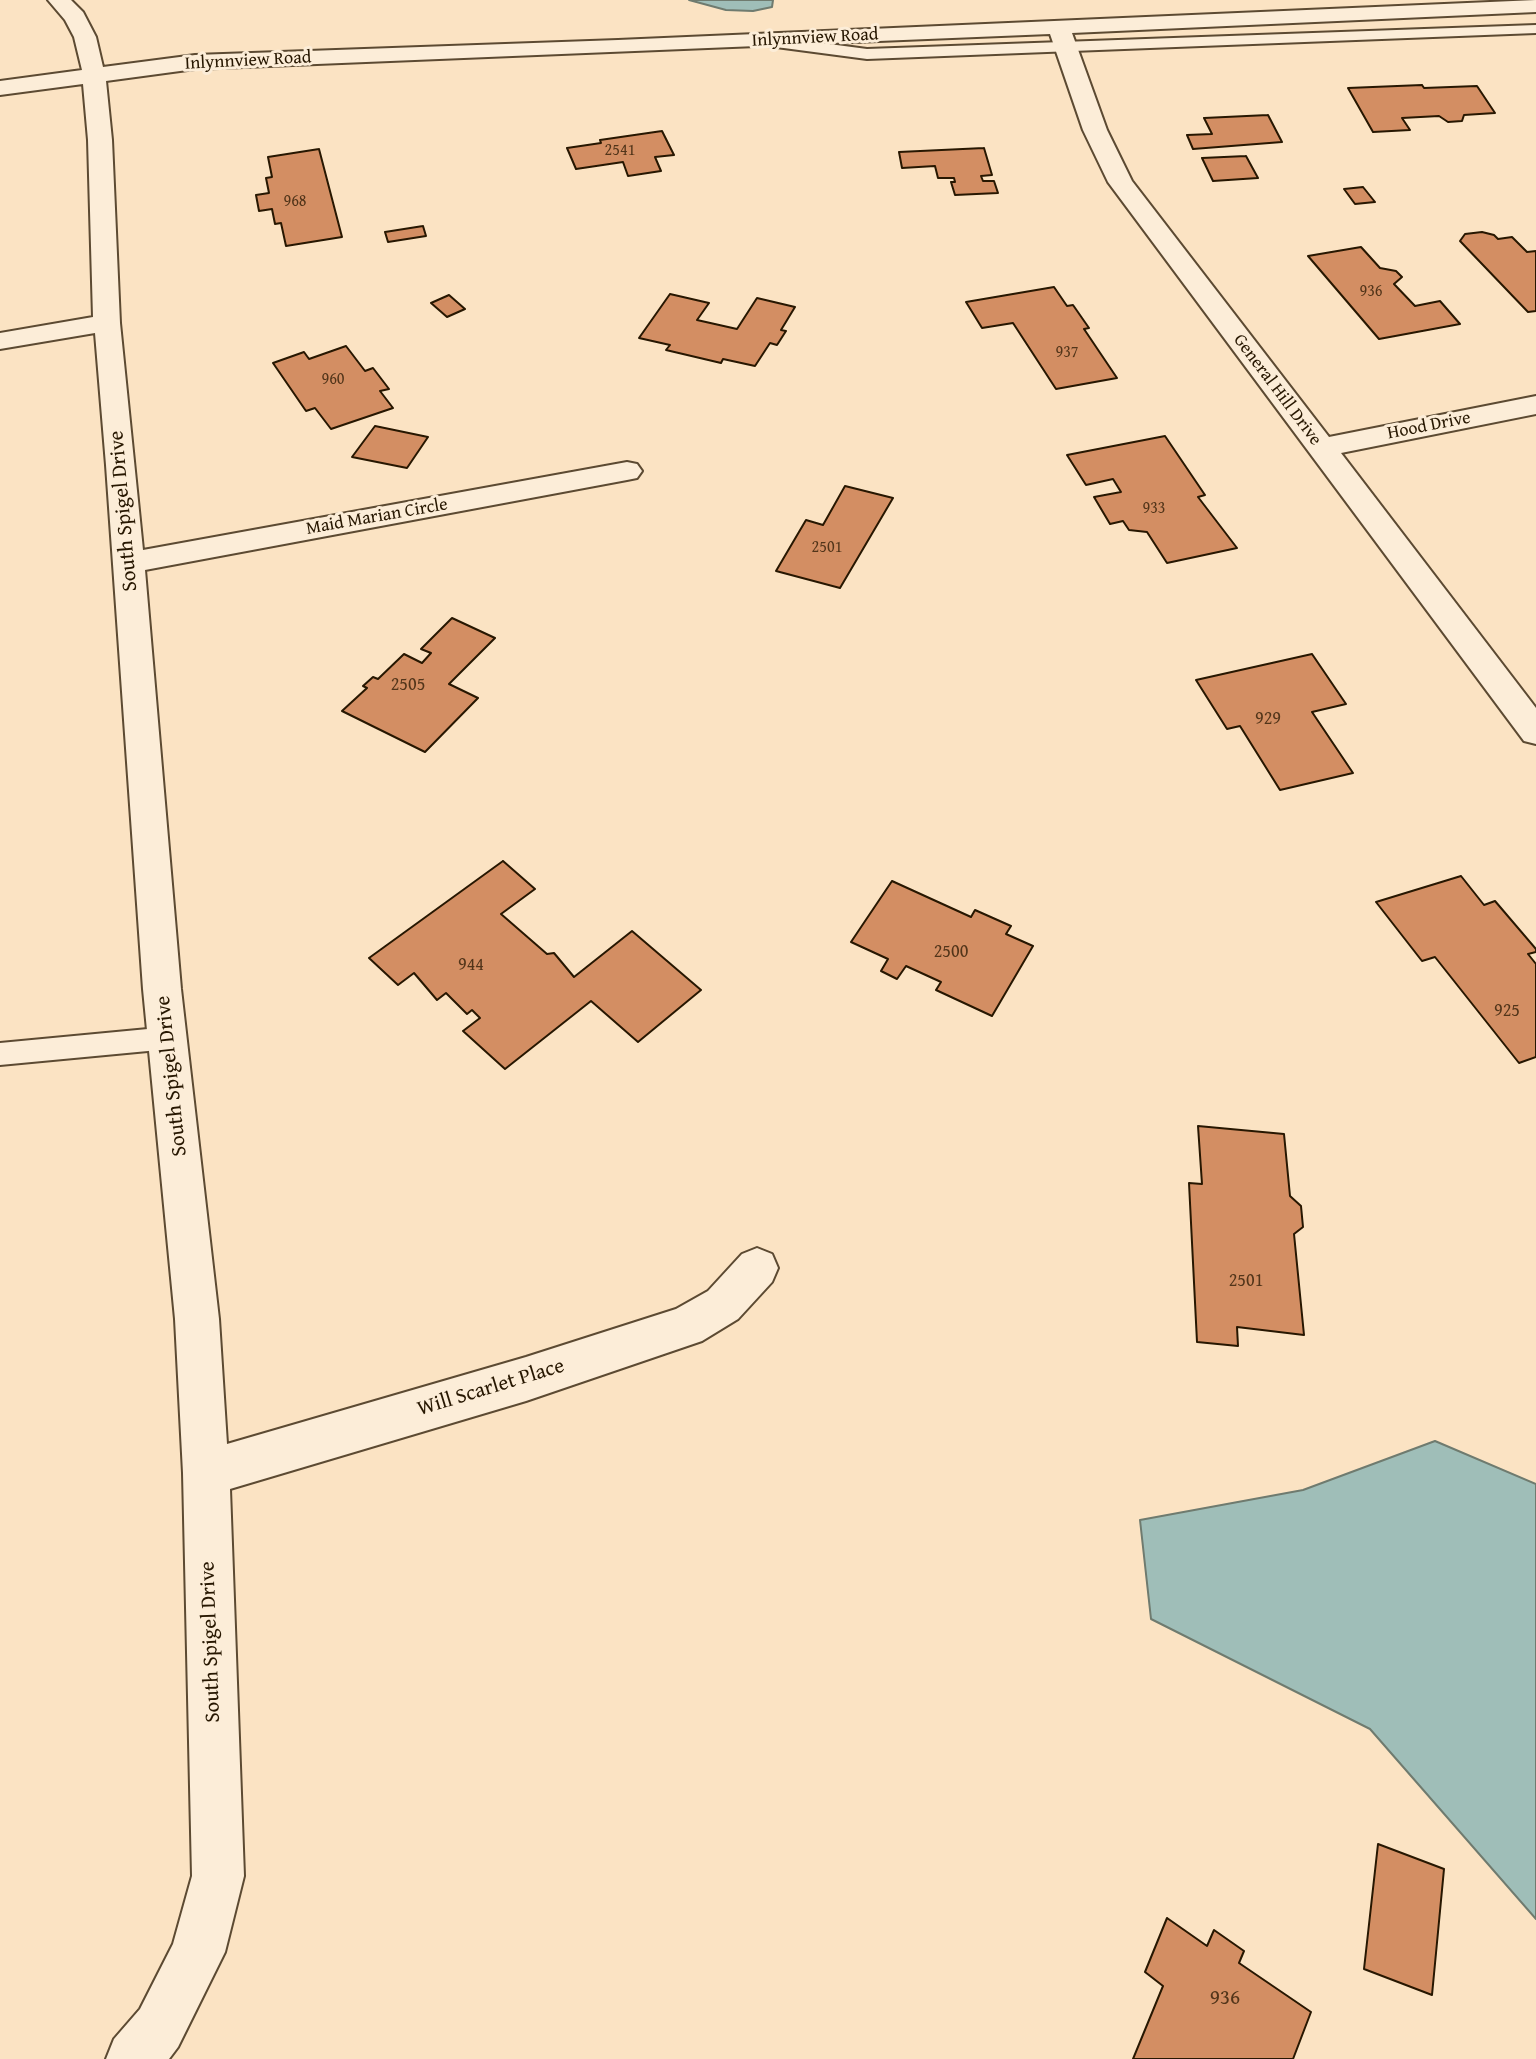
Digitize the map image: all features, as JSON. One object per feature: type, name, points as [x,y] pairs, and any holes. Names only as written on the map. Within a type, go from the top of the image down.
[{"type":"street","name":"South Spigel Drive","points":[[59,0],[75,17],[85,37],[94,75],[100,141],[107,323],[162,989],[197,1319],[206,1473],[218,1876],[198,1952],[159,2028],[134,2059]]},
{"type":"street","name":"Inlynnview Road","points":[[0,88],[195,62],[761,40],[1062,37],[1343,7],[1536,6]]},
{"type":"street","name":"General Hill Drive","points":[[1062,37],[1102,147],[1120,182],[1536,732]]},
{"type":"street","points":[[0,341],[107,323]]},
{"type":"street","name":"Hood Drive","points":[[1321,448],[1536,405]]},
{"type":"street","name":"Maid Marian Circle","points":[[128,563],[627,471]]},
{"type":"street","name":"Will Scarlet Place","points":[[206,1473],[526,1379],[687,1326],[723,1305],[757,1268]]},
{"type":"lane","points":[[1062,37],[1536,29]]},
{"type":"lane","points":[[0,1054],[169,1038]]},
{"type":"water","points":[[689,0],[773,0],[772,7],[753,11],[726,10]]},
{"type":"water","points":[[1435,1441],[1536,1484],[1536,1919],[1370,1729],[1151,1619],[1140,1520],[1303,1490]]},
{"type":"building","points":[[1422,85],[1424,88],[1477,86],[1495,113],[1464,115],[1462,121],[1448,122],[1439,116],[1402,118],[1410,130],[1373,132],[1348,88]]},
{"type":"building","points":[[1268,115],[1282,142],[1193,149],[1187,135],[1212,134],[1204,118]]},
{"type":"building","points":[[662,131],[674,155],[655,157],[661,171],[628,176],[623,162],[576,169],[567,148],[601,143],[600,140]]},
{"type":"building","points":[[984,148],[992,175],[981,176],[983,181],[994,181],[998,193],[955,195],[951,182],[955,182],[954,178],[938,178],[935,166],[902,168],[899,152]]},
{"type":"building","points":[[319,149],[342,237],[286,246],[281,223],[275,224],[272,209],[259,211],[256,195],[269,193],[266,178],[272,177],[268,157]]},
{"type":"building","points":[[1246,156],[1258,178],[1213,181],[1202,158]]},
{"type":"building","points":[[1363,187],[1375,202],[1355,204],[1344,189]]},
{"type":"building","points":[[423,226],[426,236],[388,242],[385,232]]},
{"type":"building","points":[[1482,232],[1498,239],[1512,237],[1527,252],[1536,251],[1536,311],[1528,312],[1460,241],[1465,234]]},
{"type":"building","points":[[1361,247],[1380,268],[1396,271],[1402,277],[1394,284],[1415,306],[1440,301],[1460,324],[1379,339],[1308,256]]},
{"type":"building","points":[[1054,287],[1067,306],[1073,305],[1089,328],[1084,329],[1117,378],[1056,389],[1013,323],[982,328],[966,302]]},
{"type":"building","points":[[670,294],[709,303],[697,320],[737,329],[757,298],[795,307],[781,330],[786,331],[777,345],[770,343],[755,366],[723,359],[721,363],[666,350],[670,345],[639,338]]},
{"type":"building","points":[[449,295],[465,309],[447,317],[431,303]]},
{"type":"building","points":[[346,346],[365,371],[373,368],[389,389],[380,391],[393,408],[331,429],[315,408],[306,411],[273,363],[304,352],[309,359]]},
{"type":"building","points":[[375,426],[428,437],[407,468],[352,457]]},
{"type":"building","points":[[1165,436],[1205,495],[1198,497],[1237,548],[1167,563],[1147,532],[1129,530],[1123,521],[1110,524],[1094,497],[1121,492],[1113,479],[1086,485],[1067,455]]},
{"type":"building","points":[[845,486],[893,498],[840,588],[776,571],[806,520],[823,525]]},
{"type":"building","points":[[452,618],[495,638],[449,684],[478,698],[425,752],[342,711],[367,688],[363,686],[373,677],[378,679],[404,654],[422,663],[431,653],[421,649]]},
{"type":"building","points":[[1312,654],[1346,704],[1312,712],[1353,773],[1280,790],[1240,726],[1227,729],[1196,680]]},
{"type":"building","points":[[503,861],[535,889],[501,914],[547,954],[554,953],[574,977],[632,931],[701,990],[638,1042],[591,1001],[505,1069],[463,1031],[480,1018],[472,1010],[467,1014],[446,993],[437,1000],[414,973],[398,985],[369,958]]},
{"type":"building","points":[[1461,876],[1484,905],[1495,901],[1536,949],[1536,952],[1528,954],[1536,964],[1536,1057],[1519,1063],[1435,957],[1422,961],[1376,902]]},
{"type":"building","points":[[892,881],[971,917],[975,910],[1011,926],[1006,934],[1033,946],[992,1016],[936,990],[941,982],[906,966],[897,979],[881,971],[888,959],[851,942]]},
{"type":"building","points":[[1198,1126],[1284,1134],[1290,1196],[1301,1206],[1303,1227],[1294,1234],[1304,1335],[1237,1327],[1238,1346],[1197,1342],[1189,1183],[1202,1184]]},
{"type":"building","points":[[1378,1844],[1444,1869],[1432,1995],[1364,1969]]},
{"type":"building","points":[[1167,1918],[1207,1946],[1214,1930],[1244,1951],[1239,1963],[1311,2012],[1293,2059],[1133,2059],[1163,1986],[1145,1972]]}]
